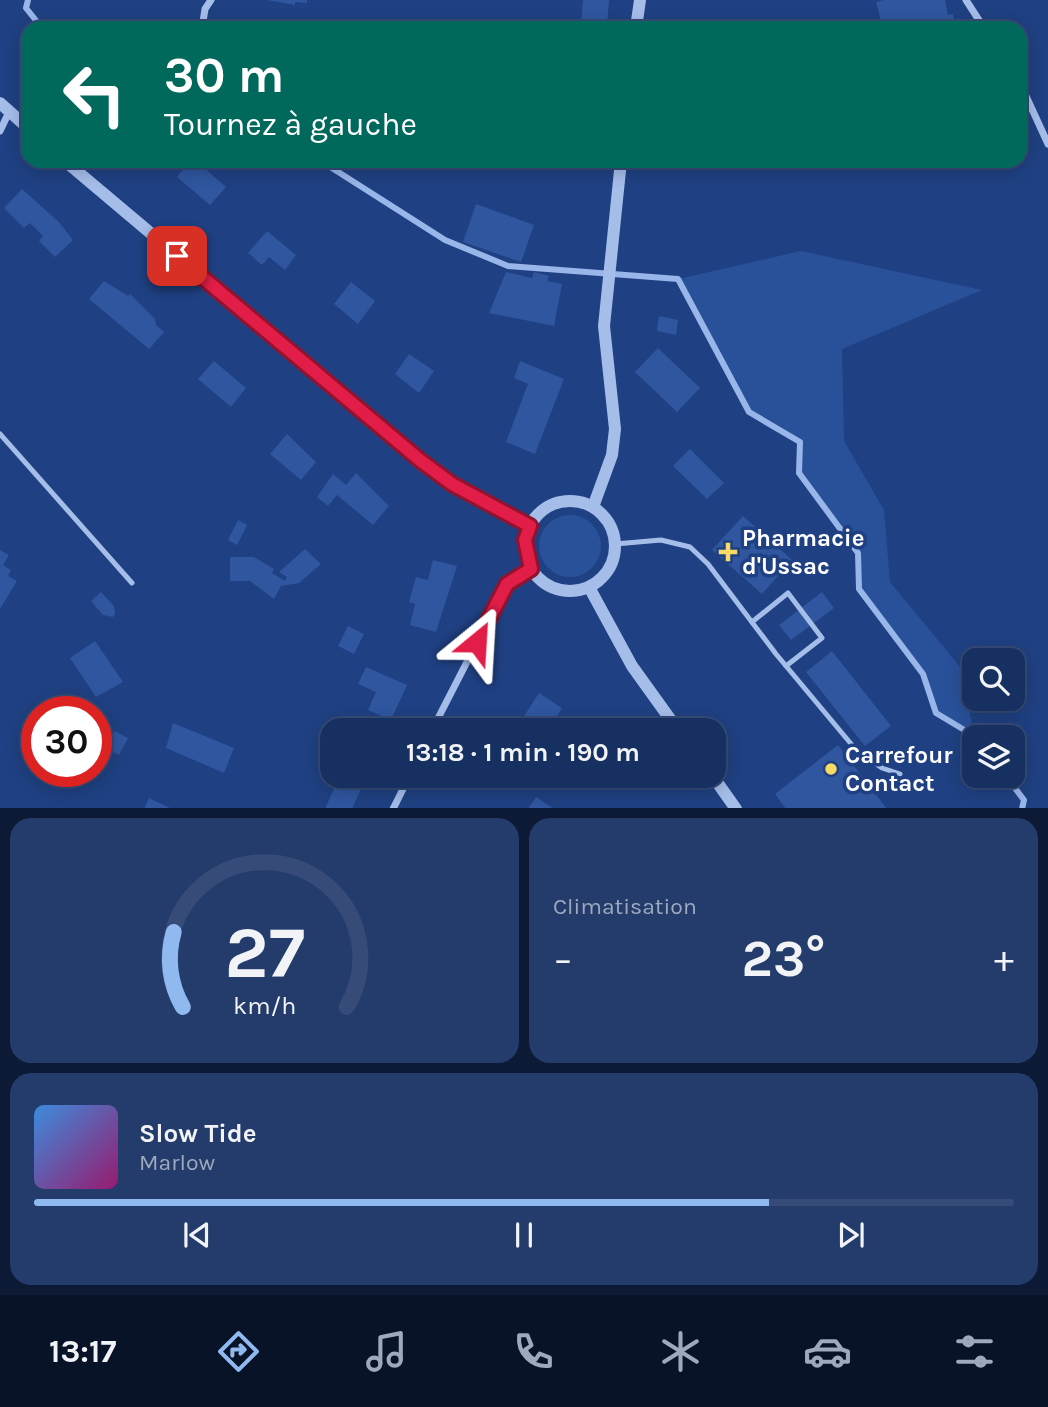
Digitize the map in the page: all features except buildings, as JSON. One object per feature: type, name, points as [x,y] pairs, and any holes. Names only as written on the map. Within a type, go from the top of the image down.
[{"type":"street","points":[[203,21],[205,9],[211,0]]},
{"type":"street","points":[[637,21],[640,0]]},
{"type":"street","points":[[966,0],[980,21]]},
{"type":"street","points":[[1027,98],[1048,144]]},
{"type":"street","points":[[0,131],[5,108],[21,122]]},
{"type":"street","points":[[73,168],[421,461],[452,484],[530,526]]},
{"type":"street","points":[[593,507],[612,455],[615,429],[604,326],[620,168]]},
{"type":"street","points":[[564,502],[593,507],[611,527],[615,544],[612,562],[603,577],[589,587],[578,590],[556,589],[531,569],[525,540],[530,526],[550,506],[564,502]]},
{"type":"street","points":[[438,718],[507,584],[531,569]]},
{"type":"street","points":[[589,587],[632,666],[669,718]]},
{"type":"street","points":[[393,808],[403,788]]},
{"type":"street","points":[[721,788],[736,808]]},
{"type":"lane","points":[[0,434],[132,583]]},
{"type":"lane","points":[[615,544],[661,540],[690,547],[708,564],[786,666],[857,751],[882,768],[900,774]]},
{"type":"lane","points":[[752,622],[788,593],[822,638],[786,666]]},
{"type":"shaded area","points":[[801,251],[982,290],[842,349],[844,441],[884,510],[890,582],[961,668],[962,711],[969,711],[972,725],[962,725],[962,727],[936,713],[923,674],[859,589],[858,553],[799,473],[800,442],[749,412],[678,279]]},
{"type":"shaded area","points":[[570,515],[582,517],[592,524],[599,534],[599,558],[592,568],[582,575],[570,577],[558,575],[548,568],[541,558],[539,546],[541,534],[548,524],[558,517]]},
{"type":"waterway","points":[[28,0],[26,8],[36,21]]},
{"type":"waterway","points":[[332,168],[445,240],[508,266],[678,279],[749,412],[800,442],[799,473],[858,553],[859,589],[923,674],[936,713],[962,729]]},
{"type":"waterway","points":[[1015,788],[1024,800],[1022,808]]},
{"type":"place","name":"Pharmacie d'Ussac","points":[[728,552]]},
{"type":"place","name":"Carrefour Contact","points":[[831,769]]},
{"type":"route","points":[[177,256],[421,461],[452,484],[530,526],[525,540],[531,569],[507,584],[477,642]]}]
